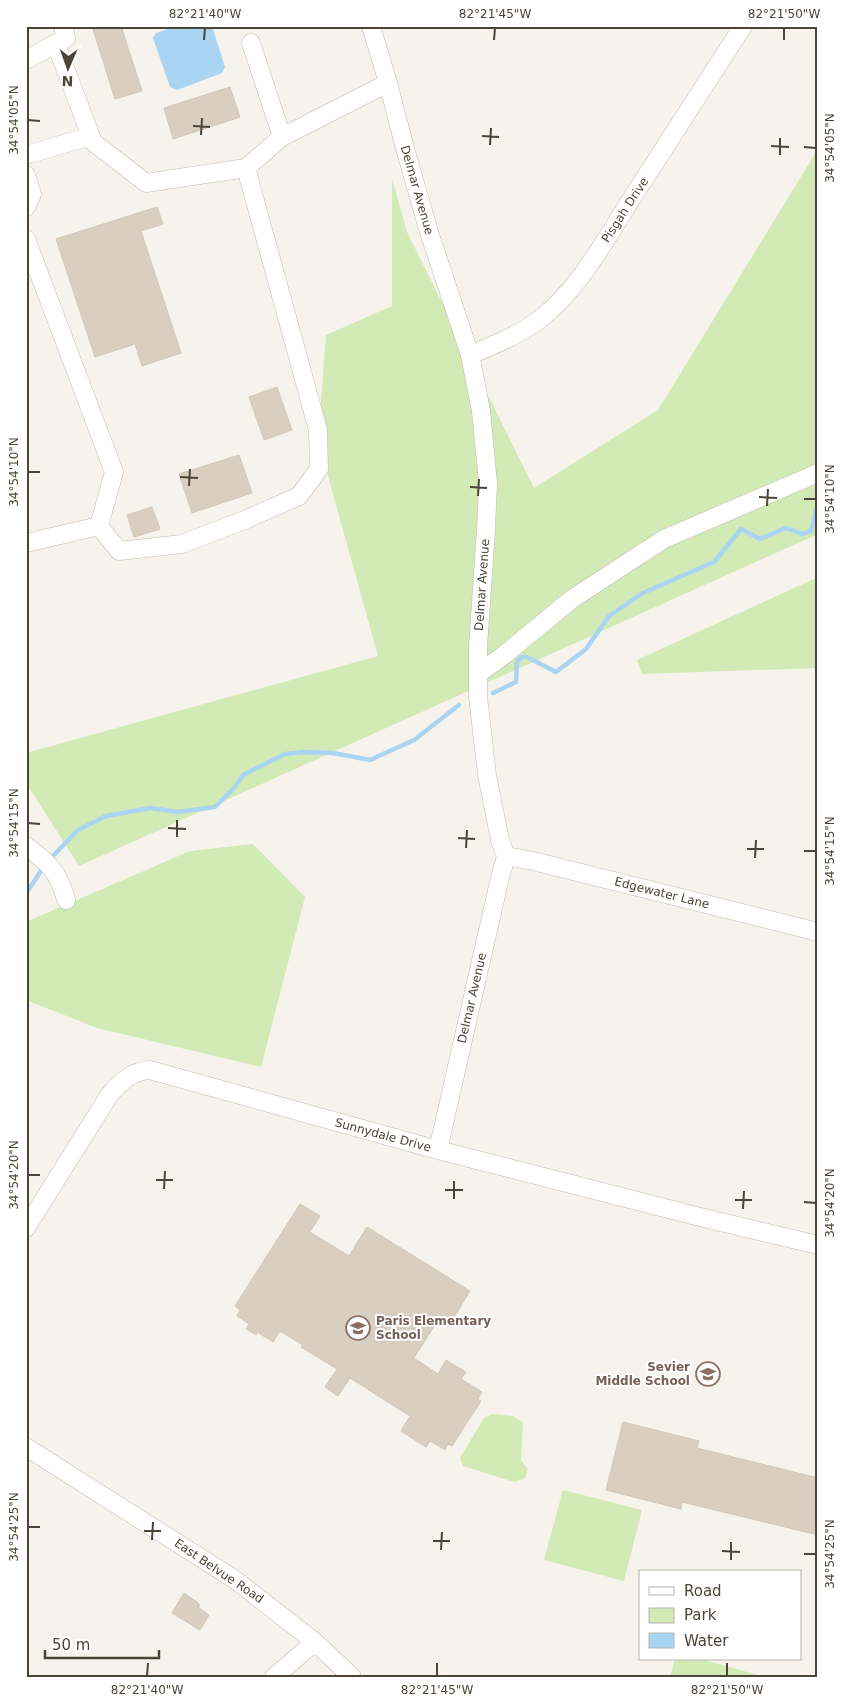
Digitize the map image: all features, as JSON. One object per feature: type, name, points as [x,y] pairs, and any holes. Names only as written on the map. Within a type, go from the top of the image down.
[{"type":"street","points":[[26,60],[66,38],[63,26]]},
{"type":"street","name":"Delmar Avenue","points":[[370,26],[388,82],[429,232],[470,355],[481,410],[488,483],[478,647],[478,697],[487,775],[500,840],[506,856],[498,882],[438,1150]]},
{"type":"street","name":"Pisgah Drive","points":[[470,355],[530,326],[552,309],[571,288],[599,250],[742,26]]},
{"type":"street","points":[[252,43],[282,136]]},
{"type":"street","points":[[56,44],[93,142],[146,183],[246,168],[282,136],[388,82]]},
{"type":"street","points":[[26,155],[91,136]]},
{"type":"street","points":[[99,526],[119,551],[182,544],[299,496],[319,469],[318,430],[246,168]]},
{"type":"street","points":[[26,175],[32,194],[26,207]]},
{"type":"street","points":[[26,239],[114,472],[99,526]]},
{"type":"street","points":[[478,674],[572,599],[664,539],[818,473]]},
{"type":"street","points":[[26,543],[99,526]]},
{"type":"street","points":[[32,851],[54,870],[62,884],[66,900]]},
{"type":"street","name":"Edgewater Lane","points":[[506,856],[818,932]]},
{"type":"street","name":"Sunnydale Drive","points":[[26,1228],[110,1094],[128,1077],[144,1070],[162,1072],[438,1150],[818,1245]]},
{"type":"street","name":"East Belvue Road","points":[[26,1447],[234,1579],[315,1642],[352,1677]]},
{"type":"street","points":[[274,1677],[315,1642]]},
{"type":"green space","points":[[818,149],[818,534],[79,866],[26,783],[26,753],[378,656],[318,440],[326,335],[392,306],[392,179],[407,232],[534,488],[658,410]]},
{"type":"green space","points":[[818,577],[818,668],[642,674],[637,660]]},
{"type":"green space","points":[[253,844],[305,897],[261,1067],[97,1028],[26,1000],[26,922],[190,851]]},
{"type":"green space","points":[[493,1414],[513,1416],[523,1423],[521,1460],[528,1469],[525,1478],[514,1482],[463,1466],[460,1458],[484,1418]]},
{"type":"green space","points":[[563,1490],[642,1510],[624,1581],[544,1560]]},
{"type":"green space","points":[[675,1660],[705,1660],[765,1677],[670,1677]]},
{"type":"water","points":[[176,26],[212,26],[225,67],[222,73],[177,90],[170,87],[153,38],[156,33]]},
{"type":"building","points":[[92,26],[121,26],[142,91],[115,99]]},
{"type":"building","points":[[230,87],[240,117],[173,139],[164,108]]},
{"type":"building","points":[[157,207],[163,224],[141,231],[181,353],[142,366],[135,344],[95,357],[56,239]]},
{"type":"building","points":[[277,387],[292,430],[264,440],[249,397]]},
{"type":"building","points":[[239,455],[252,493],[192,513],[179,474]]},
{"type":"building","points":[[152,507],[160,529],[134,537],[127,515]]},
{"type":"building","points":[[300,1204],[320,1216],[310,1232],[349,1256],[367,1227],[470,1291],[448,1327],[438,1320],[414,1358],[438,1374],[446,1360],[466,1372],[461,1379],[482,1392],[478,1399],[481,1401],[452,1446],[448,1444],[445,1450],[430,1441],[426,1447],[401,1431],[410,1416],[350,1378],[338,1396],[325,1387],[337,1369],[301,1347],[303,1345],[280,1331],[273,1342],[257,1332],[256,1335],[246,1329],[249,1324],[237,1316],[240,1310],[235,1306]]},
{"type":"building","points":[[623,1422],[699,1441],[697,1448],[818,1478],[818,1535],[682,1502],[681,1509],[606,1490]]},
{"type":"building","points":[[184,1593],[197,1602],[200,1605],[198,1607],[209,1615],[200,1630],[172,1613]]},
{"type":"waterway","points":[[493,693],[516,682],[517,662],[521,657],[527,657],[556,672],[586,649],[609,616],[643,593],[714,562],[741,529],[760,539],[786,528],[802,534],[811,531],[816,510],[818,509]]},
{"type":"waterway","points":[[49,860],[78,830],[106,816],[151,808],[177,812],[215,807],[234,788],[243,775],[285,754],[305,752],[333,753],[370,760],[414,740],[459,705]]},
{"type":"waterway","points":[[26,894],[44,866]]},
{"type":"place","name":"Paris Elementary School","points":[[358,1328]]},
{"type":"place","name":"Sevier Middle School","points":[[708,1374]]}]
